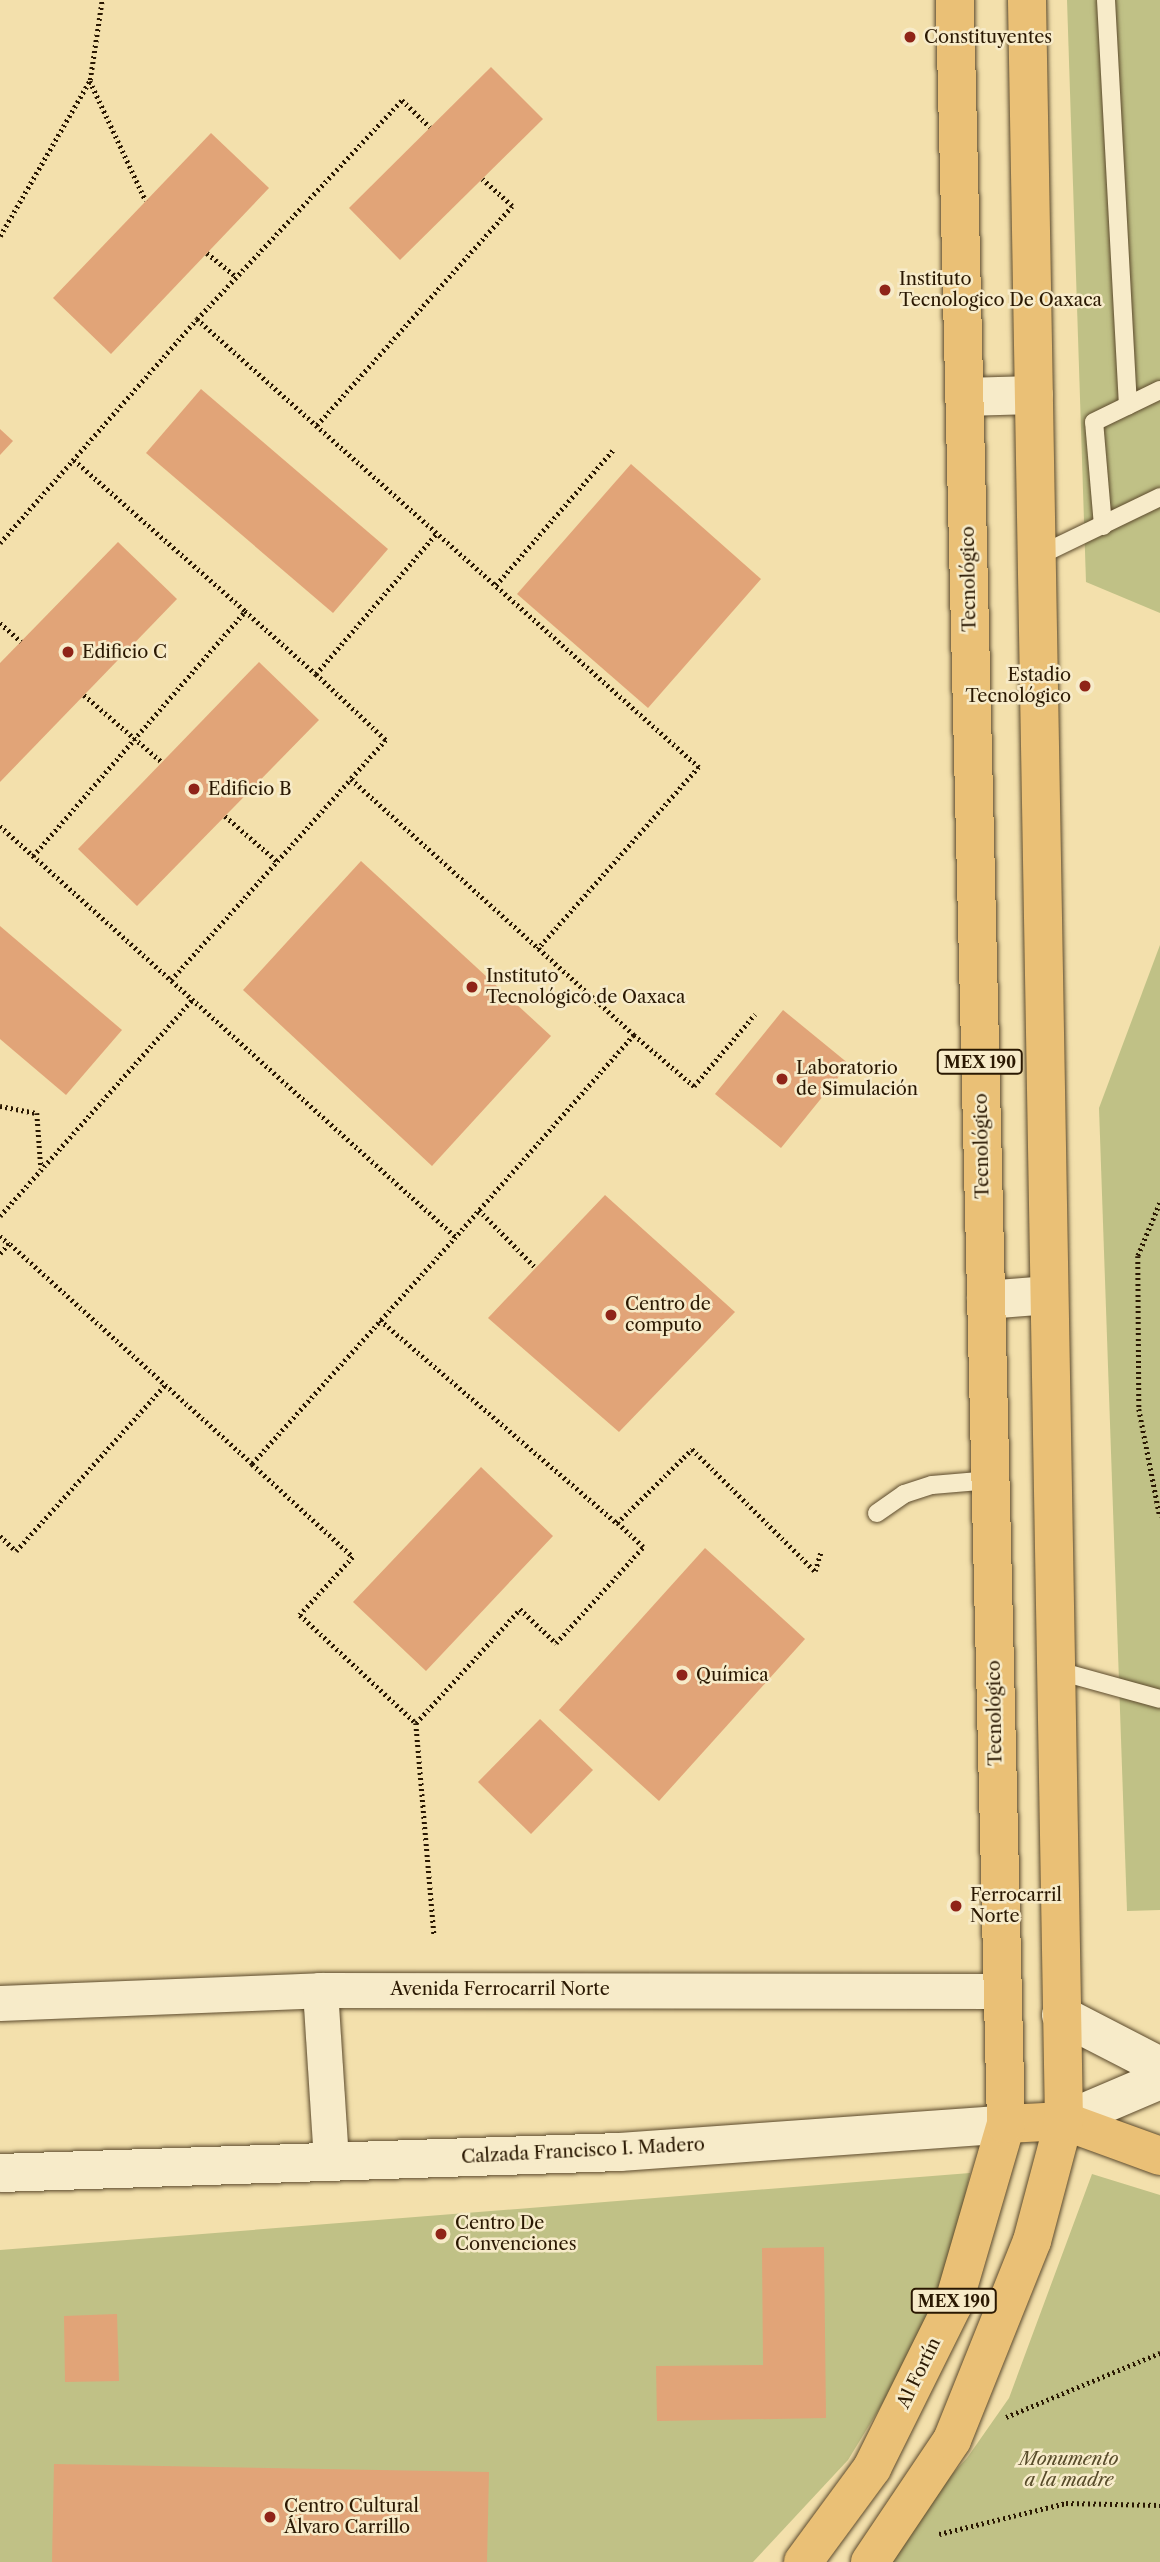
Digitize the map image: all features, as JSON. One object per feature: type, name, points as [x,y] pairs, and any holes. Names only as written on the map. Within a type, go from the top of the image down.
[{"type":"main road","name":"Tecnológico","points":[[955,0],[991,1480],[1000,1991],[1006,2124]]},
{"type":"main road","name":"MEX 190","points":[[874,2557],[952,2440],[1032,2241],[1064,2121],[1027,0]]},
{"type":"main road","points":[[964,397],[1034,395]]},
{"type":"main road","points":[[986,1300],[1049,1295]]},
{"type":"main road","points":[[1061,2015],[1160,2066]]},
{"type":"main road","points":[[1064,2121],[1160,2080]]},
{"type":"main road","name":"Calzada Francisco I. Madero","points":[[0,2173],[620,2152],[1064,2121],[1160,2156]]},
{"type":"main road","name":"Al Fortín","points":[[803,2562],[872,2468],[953,2305],[1006,2124]]},
{"type":"street","name":"Avenida Ferrocarril Norte","points":[[0,2003],[320,1990],[1000,1991]]},
{"type":"street","points":[[320,1990],[331,2162]]},
{"type":"lane","points":[[1106,0],[1128,405]]},
{"type":"lane","points":[[1103,526],[1094,422],[1160,390]]},
{"type":"lane","points":[[1037,557],[1160,497]]},
{"type":"lane","points":[[877,1513],[904,1493],[932,1485],[991,1480]]},
{"type":"lane","points":[[1055,1670],[1160,1699]]},
{"type":"path","points":[[0,236],[90,80],[102,0]]},
{"type":"path","points":[[90,80],[146,201]]},
{"type":"path","points":[[0,543],[197,319],[402,100],[430,127]]},
{"type":"path","points":[[317,425],[512,206],[482,179]]},
{"type":"path","points":[[207,253],[237,277]]},
{"type":"path","points":[[197,319],[699,767],[538,949]]},
{"type":"path","points":[[496,585],[614,449]]},
{"type":"path","points":[[74,460],[387,740],[171,980]]},
{"type":"path","points":[[316,674],[437,533]]},
{"type":"path","points":[[33,856],[245,611]]},
{"type":"path","points":[[0,623],[21,641]]},
{"type":"path","points":[[84,695],[162,762]]},
{"type":"path","points":[[351,779],[694,1086],[755,1014]]},
{"type":"path","points":[[225,816],[277,861]]},
{"type":"path","points":[[0,826],[456,1237]]},
{"type":"path","points":[[0,1216],[192,1000]]},
{"type":"path","points":[[252,1464],[634,1035]]},
{"type":"path","points":[[0,1106],[37,1113],[41,1170]]},
{"type":"path","points":[[1160,1203],[1138,1256],[1139,1409],[1160,1517]]},
{"type":"path","points":[[479,1210],[536,1267]]},
{"type":"path","points":[[0,1236],[353,1557],[300,1615],[416,1723],[434,1936]]},
{"type":"path","points":[[0,1254],[9,1244]]},
{"type":"path","points":[[380,1320],[643,1547],[556,1643],[520,1609],[416,1723]]},
{"type":"path","points":[[0,1536],[16,1551],[164,1385]]},
{"type":"path","points":[[617,1523],[692,1449],[815,1570],[821,1551]]},
{"type":"path","points":[[952,2440],[1160,2353]]},
{"type":"path","points":[[874,2557],[979,2521],[1066,2503],[1160,2505]]},
{"type":"green space","points":[[1067,0],[1160,0],[1160,613],[1086,582]]},
{"type":"green space","points":[[1160,945],[1160,1910],[1127,1911],[1099,1108]]},
{"type":"green space","points":[[970,2173],[942,2306],[848,2460],[753,2562],[0,2562],[0,2250]]},
{"type":"green space","name":"Monumento a la madre","points":[[1092,2174],[1160,2195],[1160,2562],[871,2562],[967,2458],[1009,2398]]},
{"type":"building","points":[[491,67],[543,119],[400,260],[349,208]]},
{"type":"building","points":[[211,133],[269,188],[111,354],[53,298]]},
{"type":"building","points":[[201,389],[388,549],[333,613],[146,453]]},
{"type":"building","points":[[0,429],[13,441],[0,455]]},
{"type":"building","points":[[631,464],[761,579],[648,708],[517,594]]},
{"type":"building","name":"Edificio C","points":[[118,542],[177,599],[0,782],[0,663]]},
{"type":"building","name":"Edificio B","points":[[259,662],[319,720],[137,906],[78,849]]},
{"type":"building","points":[[361,861],[551,1036],[432,1166],[243,990]]},
{"type":"building","points":[[0,926],[122,1030],[66,1095],[0,1039]]},
{"type":"building","name":"Laboratorio de Simulación","points":[[783,1010],[849,1064],[781,1148],[715,1094]]},
{"type":"building","name":"Centro de computo","points":[[605,1195],[735,1312],[619,1432],[488,1318]]},
{"type":"building","points":[[481,1467],[553,1536],[426,1671],[353,1602]]},
{"type":"building","name":"Química","points":[[705,1548],[805,1639],[659,1801],[559,1710]]},
{"type":"building","points":[[540,1719],[593,1770],[531,1834],[478,1782]]},
{"type":"building","points":[[824,2247],[826,2418],[657,2421],[656,2366],[763,2365],[762,2248]]},
{"type":"building","points":[[117,2314],[119,2381],[65,2382],[64,2316]]},
{"type":"building","name":"Centro Cultural Álvaro Carrillo","points":[[54,2464],[489,2472],[487,2562],[52,2562]]},
{"type":"place","name":"Constituyentes","points":[[910,37]]},
{"type":"place","name":"Instituto Tecnologico De Oaxaca","points":[[885,290]]},
{"type":"place","name":"Edificio C","points":[[68,652]]},
{"type":"place","name":"Estadio Tecnológico","points":[[1085,686]]},
{"type":"place","name":"Edificio B","points":[[194,789]]},
{"type":"place","name":"Instituto Tecnológico de Oaxaca","points":[[472,987]]},
{"type":"place","name":"Laboratorio de Simulación","points":[[782,1079]]},
{"type":"place","name":"Centro de computo","points":[[611,1315]]},
{"type":"place","name":"Química","points":[[682,1675]]},
{"type":"place","name":"Ferrocarril Norte","points":[[956,1906]]},
{"type":"place","name":"Centro De Convenciones","points":[[441,2234]]},
{"type":"place","name":"Centro Cultural Álvaro Carrillo","points":[[270,2517]]}]
